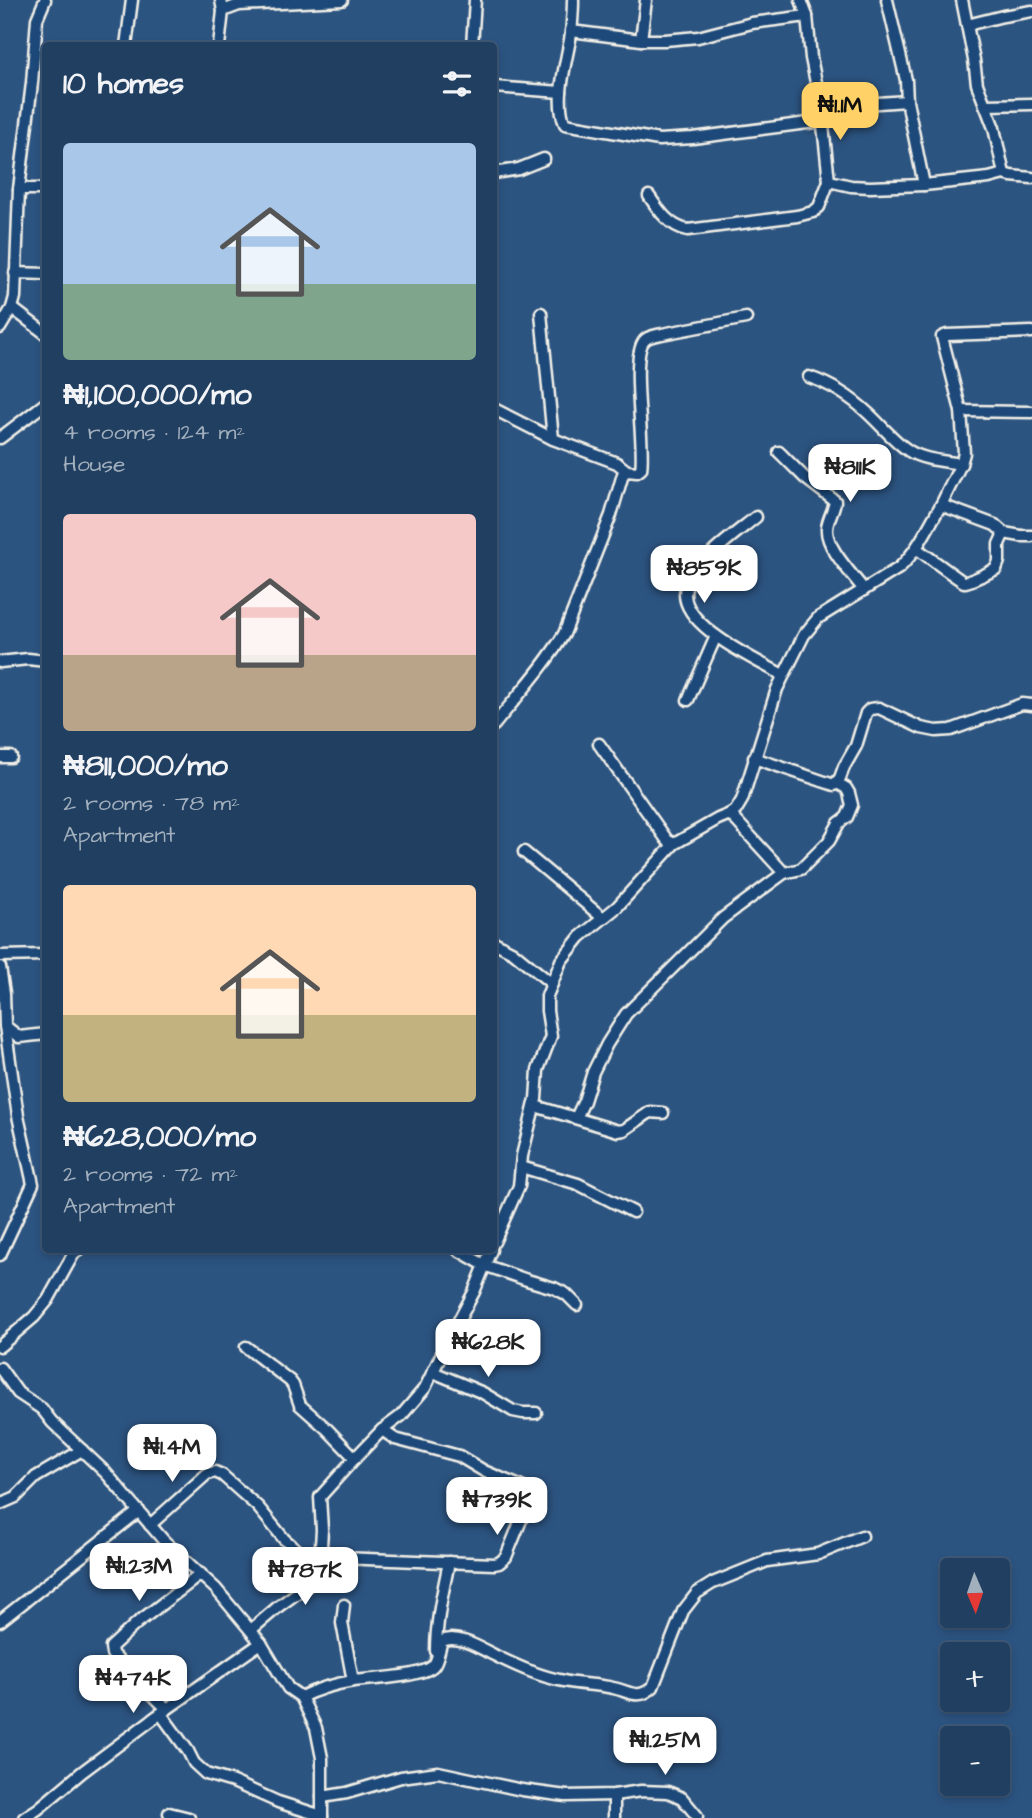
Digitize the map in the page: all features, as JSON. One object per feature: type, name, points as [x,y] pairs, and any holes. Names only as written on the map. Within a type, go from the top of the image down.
[{"type":"street","points":[[0,328],[15,298],[19,189],[37,19],[45,0]]},
{"type":"street","points":[[127,42],[132,0]]},
{"type":"street","points":[[219,42],[222,6],[342,0]]},
{"type":"street","points":[[472,42],[475,0]]},
{"type":"street","points":[[573,0],[561,92],[562,117],[565,124],[659,140],[823,121]]},
{"type":"street","points":[[641,40],[646,0]]},
{"type":"street","points":[[649,196],[659,211],[679,228],[688,230],[797,216],[813,212],[822,201],[829,181],[821,107],[807,38],[807,16],[802,0]]},
{"type":"street","points":[[887,0],[906,80],[907,101],[924,185]]},
{"type":"street","points":[[962,0],[977,84],[994,128],[1004,174]]},
{"type":"street","points":[[968,25],[1032,11]]},
{"type":"street","points":[[571,31],[641,40],[665,40],[698,37],[752,23],[807,16]]},
{"type":"street","points":[[497,87],[561,92]]},
{"type":"street","points":[[821,107],[907,101]]},
{"type":"street","points":[[985,105],[1032,104]]},
{"type":"street","points":[[497,173],[519,169],[544,159]]},
{"type":"street","points":[[829,181],[870,187],[924,185],[1004,174],[1032,178]]},
{"type":"street","points":[[19,189],[42,189]]},
{"type":"street","points":[[15,273],[42,274]]},
{"type":"street","points":[[12,308],[42,331]]},
{"type":"street","points":[[541,313],[553,439]]},
{"type":"street","points":[[497,411],[553,439],[617,463],[627,471],[639,471],[642,466],[638,399],[640,350],[646,339],[746,318]]},
{"type":"street","points":[[497,1235],[517,1192],[535,1106],[538,1070],[551,1036],[547,996],[561,961],[580,937],[617,907],[674,844],[736,810],[742,800],[769,709],[798,645],[813,622],[899,568],[917,549],[941,505],[964,453],[961,411],[942,336],[1032,332]]},
{"type":"street","points":[[809,377],[823,382],[866,410],[911,452],[934,460],[961,464]]},
{"type":"street","points":[[0,438],[42,406]]},
{"type":"street","points":[[961,411],[1032,412]]},
{"type":"street","points":[[779,452],[805,478],[835,500],[827,525],[827,537],[841,561],[864,590]]},
{"type":"street","points":[[497,720],[564,634],[611,515],[623,474],[627,471]]},
{"type":"street","points":[[941,505],[995,525],[1004,533],[1032,536]]},
{"type":"street","points":[[756,517],[711,554],[686,586],[685,595],[691,613],[716,636],[783,675]]},
{"type":"street","points":[[917,549],[958,580],[966,582],[999,566],[999,544],[1004,533]]},
{"type":"street","points":[[688,700],[716,636]]},
{"type":"street","points":[[0,662],[42,661]]},
{"type":"street","points":[[837,783],[856,746],[866,713],[873,708],[936,731],[951,730],[1022,704],[1032,705]]},
{"type":"street","points":[[600,744],[667,840],[674,844]]},
{"type":"street","points":[[576,1118],[593,1072],[626,1014],[723,918],[784,873],[801,869],[829,841],[839,823],[847,817],[852,805],[848,782],[851,755]]},
{"type":"street","points":[[754,758],[829,784],[837,783],[849,793]]},
{"type":"street","points":[[730,814],[784,873]]},
{"type":"street","points":[[524,852],[603,918]]},
{"type":"street","points":[[497,943],[513,951],[552,984]]},
{"type":"street","points":[[0,956],[42,955]]},
{"type":"street","points":[[0,967],[13,1085],[33,1184],[0,1255]]},
{"type":"street","points":[[5,1026],[19,1037],[42,1034]]},
{"type":"street","points":[[0,1086],[13,1085]]},
{"type":"street","points":[[535,1106],[618,1131],[624,1130],[644,1114],[663,1113]]},
{"type":"street","points":[[521,1167],[578,1184],[633,1212]]},
{"type":"street","points":[[0,1346],[34,1317],[48,1300],[74,1253]]},
{"type":"street","points":[[463,1253],[484,1265],[554,1288],[578,1305]]},
{"type":"street","points":[[251,1629],[311,1583],[320,1565],[320,1497],[382,1430],[401,1416],[425,1388],[474,1292],[490,1253]]},
{"type":"street","points":[[246,1347],[290,1381],[300,1405],[355,1458]]},
{"type":"street","points":[[0,1368],[18,1393],[42,1409],[52,1422],[106,1473],[164,1541],[201,1574],[251,1629],[288,1688],[301,1697],[319,1740],[322,1758],[322,1817],[206,1774],[194,1763],[164,1712],[112,1654],[111,1647],[137,1623],[201,1574]]},
{"type":"street","points":[[433,1372],[483,1393],[513,1411],[536,1413]]},
{"type":"street","points":[[320,1565],[341,1558],[494,1564],[506,1557],[532,1493],[459,1456],[395,1439],[382,1430]]},
{"type":"street","points":[[0,1504],[16,1497],[36,1477],[82,1450]]},
{"type":"street","points":[[150,1525],[207,1474],[215,1472],[258,1507],[284,1539],[320,1565]]},
{"type":"street","points":[[0,1621],[139,1511]]},
{"type":"street","points":[[436,1657],[442,1641],[454,1639],[547,1677],[643,1695],[653,1687],[683,1611],[697,1593],[713,1583],[767,1561],[818,1555],[862,1536]]},
{"type":"street","points":[[301,1697],[353,1681],[425,1671],[435,1664],[436,1636],[449,1562]]},
{"type":"street","points":[[344,1605],[342,1623],[353,1681]]},
{"type":"street","points":[[24,1818],[82,1772],[261,1643]]},
{"type":"street","points":[[323,1797],[401,1777],[439,1772],[542,1794],[614,1796],[641,1791],[667,1792],[682,1798],[698,1816]]},
{"type":"street","points":[[614,1796],[614,1818]]},
{"type":"street","points":[[169,1813],[189,1818]]}]
